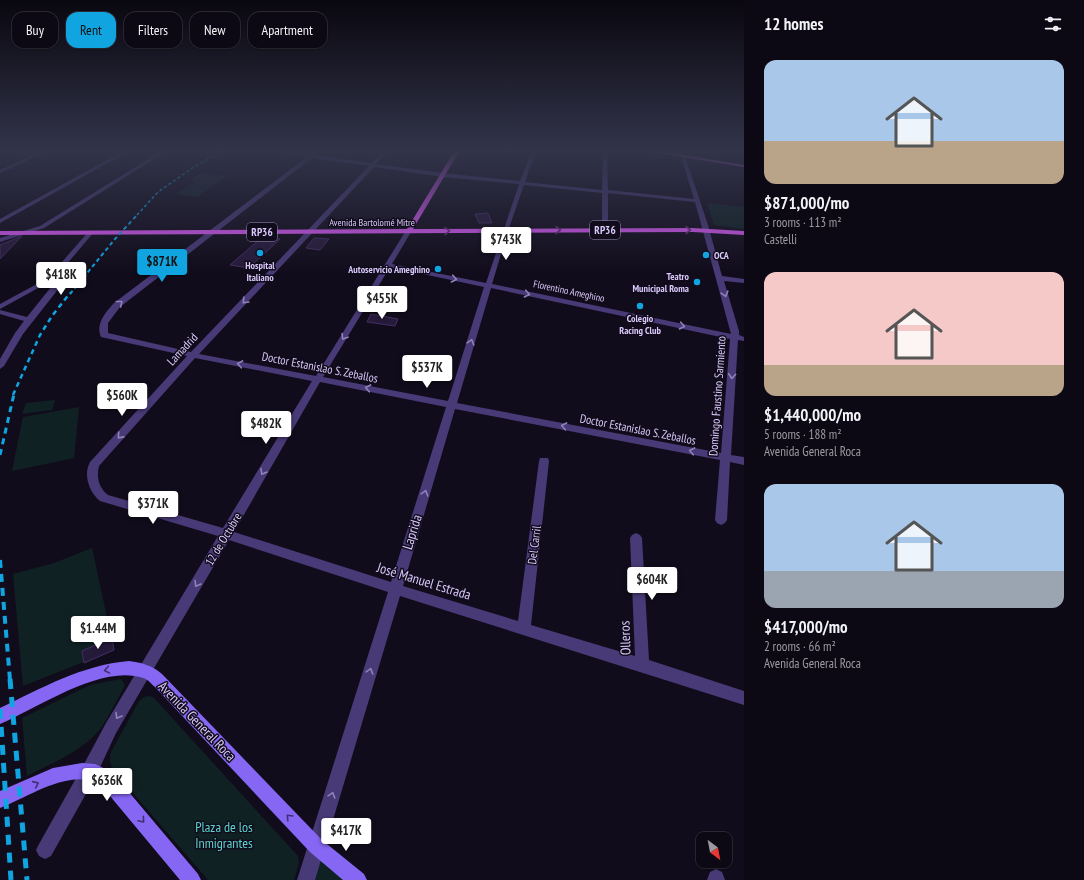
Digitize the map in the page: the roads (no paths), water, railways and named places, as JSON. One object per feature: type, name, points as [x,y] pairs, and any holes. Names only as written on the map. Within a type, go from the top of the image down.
[{"type":"main road","points":[[408,232],[433,191]]},
{"type":"main road","name":"Avenida Bartolomé Mitre","points":[[0,233],[408,232],[505,230],[706,230],[744,233]]},
{"type":"main road","points":[[0,716],[98,672],[116,668],[145,671]]},
{"type":"main road","name":"Avenida General Roca","points":[[145,671],[160,682],[316,846],[346,872],[358,880]]},
{"type":"main road","points":[[0,800],[49,778],[72,771],[90,770],[99,773],[106,778],[192,880]]},
{"type":"street","points":[[0,221],[54,191]]},
{"type":"street","points":[[0,240],[42,227],[100,191]]},
{"type":"street","points":[[213,232],[266,191]]},
{"type":"street","name":"Lamadrid","points":[[97,492],[91,474],[94,465],[193,355],[349,191]]},
{"type":"street","name":"Laprida","points":[[306,880],[505,230],[519,191]]},
{"type":"street","points":[[596,191],[697,201]]},
{"type":"street","name":"Domingo Faustino Sarmiento","points":[[694,191],[735,331],[740,338],[726,458],[721,520]]},
{"type":"street","points":[[605,230],[606,192]]},
{"type":"street","points":[[0,307],[50,279],[90,232]]},
{"type":"street","name":"Doctor Estanislao S. Zeballos","points":[[213,232],[114,308],[107,317],[103,332],[104,335],[193,355],[744,461]]},
{"type":"street","name":"12 de Octubre","points":[[45,850],[90,770],[111,728],[318,379],[408,232]]},
{"type":"street","name":"Florentino Ameghino","points":[[389,265],[740,338]]},
{"type":"street","points":[[720,278],[744,281]]},
{"type":"street","points":[[0,366],[28,320],[59,283],[58,281],[50,279]]},
{"type":"street","points":[[0,312],[28,320]]},
{"type":"street","name":"Del Carril","points":[[524,629],[544,461]]},
{"type":"street","name":"José Manuel Estrada","points":[[97,492],[104,498],[226,534],[395,589],[744,698]]},
{"type":"street","name":"Olleros","points":[[636,538],[642,665]]},
{"type":"railway","points":[[137,215],[159,191]]},
{"type":"railway","points":[[70,294],[115,239],[138,214]]},
{"type":"railway","points":[[13,395],[40,335],[52,316],[70,293]]},
{"type":"railway","points":[[0,455],[14,394]]},
{"type":"railway","points":[[0,560],[10,680]]},
{"type":"railway","points":[[10,679],[27,880]]},
{"type":"railway","points":[[0,709],[11,880]]},
{"type":"place","name":"Hospital Italiano","points":[[260,253]]},
{"type":"place","name":"OCA","points":[[706,255]]},
{"type":"place","name":"Autoservicio Ameghino","points":[[438,269]]},
{"type":"place","name":"Teatro Municipal Roma","points":[[697,282]]},
{"type":"place","name":"Colegio Racing Club","points":[[640,306]]},
{"type":"park label","name":"Plaza de los Inmigrantes","points":[[224,836]]}]
